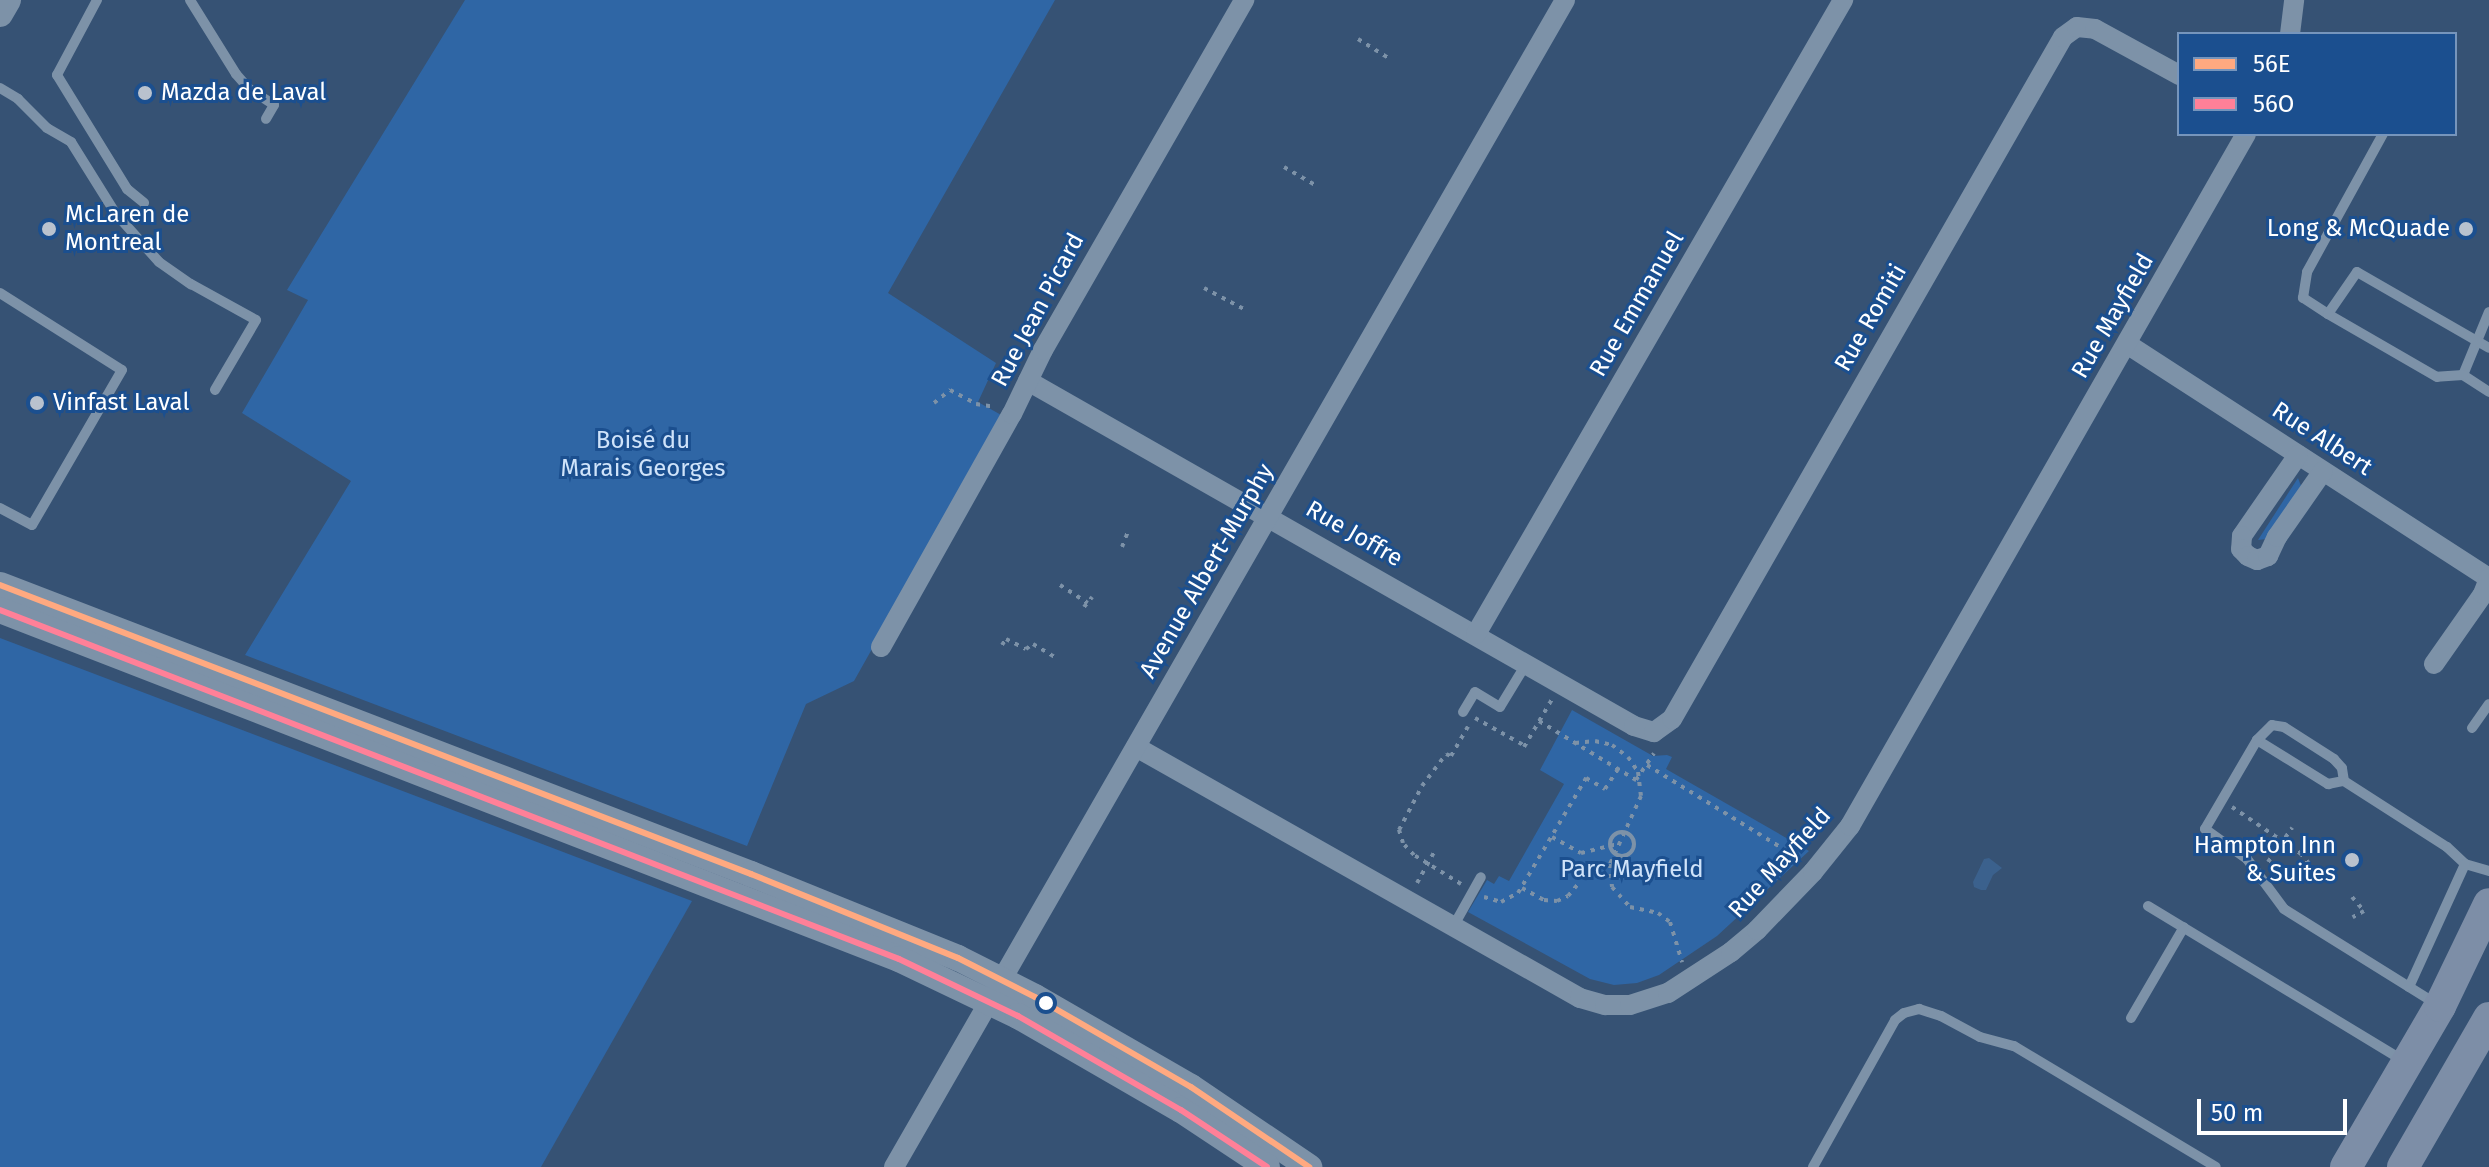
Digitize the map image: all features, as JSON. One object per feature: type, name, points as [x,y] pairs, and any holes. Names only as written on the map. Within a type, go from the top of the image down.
[{"type":"main road","points":[[2346,1167],[2440,1006],[2489,904]]},
{"type":"main road","points":[[2403,1167],[2489,1018]]},
{"type":"street","points":[[0,14],[8,0]]},
{"type":"street","name":"Rue Jean Picard","points":[[881,647],[1244,0]]},
{"type":"street","name":"Avenue Albert-Murphy","points":[[894,1167],[1565,0]]},
{"type":"street","name":"Rue Emmanuel","points":[[1476,634],[1843,0]]},
{"type":"street","points":[[2290,32],[2294,0]]},
{"type":"street","name":"Rue Romiti","points":[[1654,732],[1672,719],[2063,37],[2077,27],[2095,29],[2177,74]]},
{"type":"street","name":"Rue Mayfield","points":[[1136,747],[1580,998],[1618,1006],[1643,1003],[1668,993],[1744,941],[1813,872],[1860,810],[2245,136]]},
{"type":"street","name":"Rue Albert","points":[[2127,344],[2489,578]]},
{"type":"street","name":"Rue Joffre","points":[[1028,381],[1634,726],[1654,732]]},
{"type":"street","points":[[2298,455],[2242,536],[2241,549],[2248,556],[2257,560],[2268,556],[2277,537],[2323,471]]},
{"type":"street","points":[[2434,664],[2483,594],[2489,578]]},
{"type":"street","points":[[0,585],[839,934],[996,991],[1191,1087],[1309,1167]]},
{"type":"street","points":[[0,610],[350,732]]},
{"type":"street","points":[[996,991],[1267,1167]]},
{"type":"lane","points":[[97,0],[57,75],[127,189],[144,203]]},
{"type":"lane","points":[[190,0],[236,74],[248,88],[274,105],[266,119]]},
{"type":"lane","points":[[0,88],[18,99],[47,128],[71,142],[116,214],[159,262],[191,284],[256,320],[215,390]]},
{"type":"lane","points":[[2382,136],[2307,272],[2303,298],[2437,377],[2463,375],[2489,392]]},
{"type":"lane","points":[[2328,314],[2357,272],[2489,348]]},
{"type":"lane","points":[[0,293],[122,370],[32,525],[0,508]]},
{"type":"lane","points":[[2463,375],[2489,312]]},
{"type":"lane","points":[[1463,712],[1475,692],[1500,707],[1526,663]]},
{"type":"lane","points":[[2472,728],[2489,704]]},
{"type":"lane","points":[[2344,781],[2340,763],[2284,727],[2272,725],[2257,740],[2205,829],[2238,851],[2284,909],[2440,1006]]},
{"type":"lane","points":[[2257,740],[2328,784],[2344,781],[2447,847],[2465,864],[2489,871]]},
{"type":"lane","points":[[2409,987],[2465,864]]},
{"type":"lane","points":[[1453,927],[1481,877]]},
{"type":"lane","points":[[2148,906],[2407,1063]]},
{"type":"lane","points":[[2131,1018],[2184,927]]},
{"type":"lane","points":[[1813,1167],[1895,1020],[1904,1013],[1919,1009],[1941,1016],[1980,1037],[2014,1046],[2216,1167]]},
{"type":"path","points":[[1358,39],[1391,60]]},
{"type":"path","points":[[1284,167],[1315,185]]},
{"type":"path","points":[[1204,288],[1244,309]]},
{"type":"path","points":[[934,403],[950,390],[976,404],[994,407]]},
{"type":"path","points":[[1122,547],[1128,531]]},
{"type":"path","points":[[1060,585],[1086,605],[1092,597]]},
{"type":"path","points":[[1002,645],[1006,639],[1026,649],[1033,644],[1055,657]]},
{"type":"path","points":[[1466,887],[1407,850],[1400,837],[1400,824],[1422,786],[1446,754],[1451,756],[1473,717],[1524,747],[1553,697]]},
{"type":"path","points":[[1539,721],[1636,780],[1640,778]]},
{"type":"path","points":[[1575,743],[1595,741],[1612,745],[1628,757],[1640,778]]},
{"type":"path","points":[[1654,753],[1640,778],[1639,805],[1614,853],[1609,870],[1615,898],[1630,907],[1658,913],[1670,922],[1682,962]]},
{"type":"path","points":[[1647,765],[1790,851],[1802,862]]},
{"type":"path","points":[[1478,894],[1501,902],[1513,898],[1538,862],[1586,778],[1605,789],[1618,769]]},
{"type":"path","points":[[2234,802],[2232,805],[2236,812],[2307,858],[2318,874]]},
{"type":"path","points":[[2256,872],[2273,858],[2292,828]]},
{"type":"path","points":[[1614,853],[1610,845],[1613,835],[1626,833]]},
{"type":"path","points":[[1614,853],[1625,855],[1632,849],[1633,841],[1626,833]]},
{"type":"path","points":[[1551,837],[1581,853],[1621,843]]},
{"type":"path","points":[[1416,885],[1435,851]]},
{"type":"path","points":[[1522,888],[1544,900],[1557,901],[1568,896],[1579,883]]},
{"type":"path","points":[[2352,897],[2364,911],[2353,917]]},
{"type":"green space","name":"Boisé du Marais Georges","points":[[465,0],[1055,0],[888,293],[996,363],[978,402],[1003,416],[854,681],[806,704],[747,846],[245,655],[351,481],[242,413],[308,300],[287,290]]},
{"type":"green space","points":[[2298,478],[2301,486],[2266,539],[2258,540]]},
{"type":"green space","points":[[0,638],[692,901],[541,1167],[0,1167]]},
{"type":"green space","name":"Parc Mayfield","points":[[1572,710],[1653,756],[1672,757],[1666,769],[1809,851],[1717,936],[1659,975],[1637,983],[1614,985],[1590,979],[1468,912],[1487,880],[1494,884],[1499,876],[1509,881],[1564,784],[1540,770]]},
{"type":"shaded area","points":[[1989,858],[2002,868],[1993,875],[1986,890],[1981,890],[1974,887],[1973,882],[1984,859]]},
{"type":"transit line","name":"56E","points":[[0,585],[751,874],[958,958],[1035,997],[1191,1087],[1309,1167]]},
{"type":"transit line","name":"56O","points":[[0,610],[899,959],[1018,1016],[1181,1110],[1267,1167]]},
{"type":"place","name":"Mazda de Laval","points":[[145,93]]},
{"type":"place","name":"McLaren de Montreal","points":[[49,229]]},
{"type":"place","name":"Long & McQuade","points":[[2466,229]]},
{"type":"place","name":"Vinfast Laval","points":[[37,403]]},
{"type":"place","name":"Hampton Inn & Suites","points":[[2352,860]]}]
